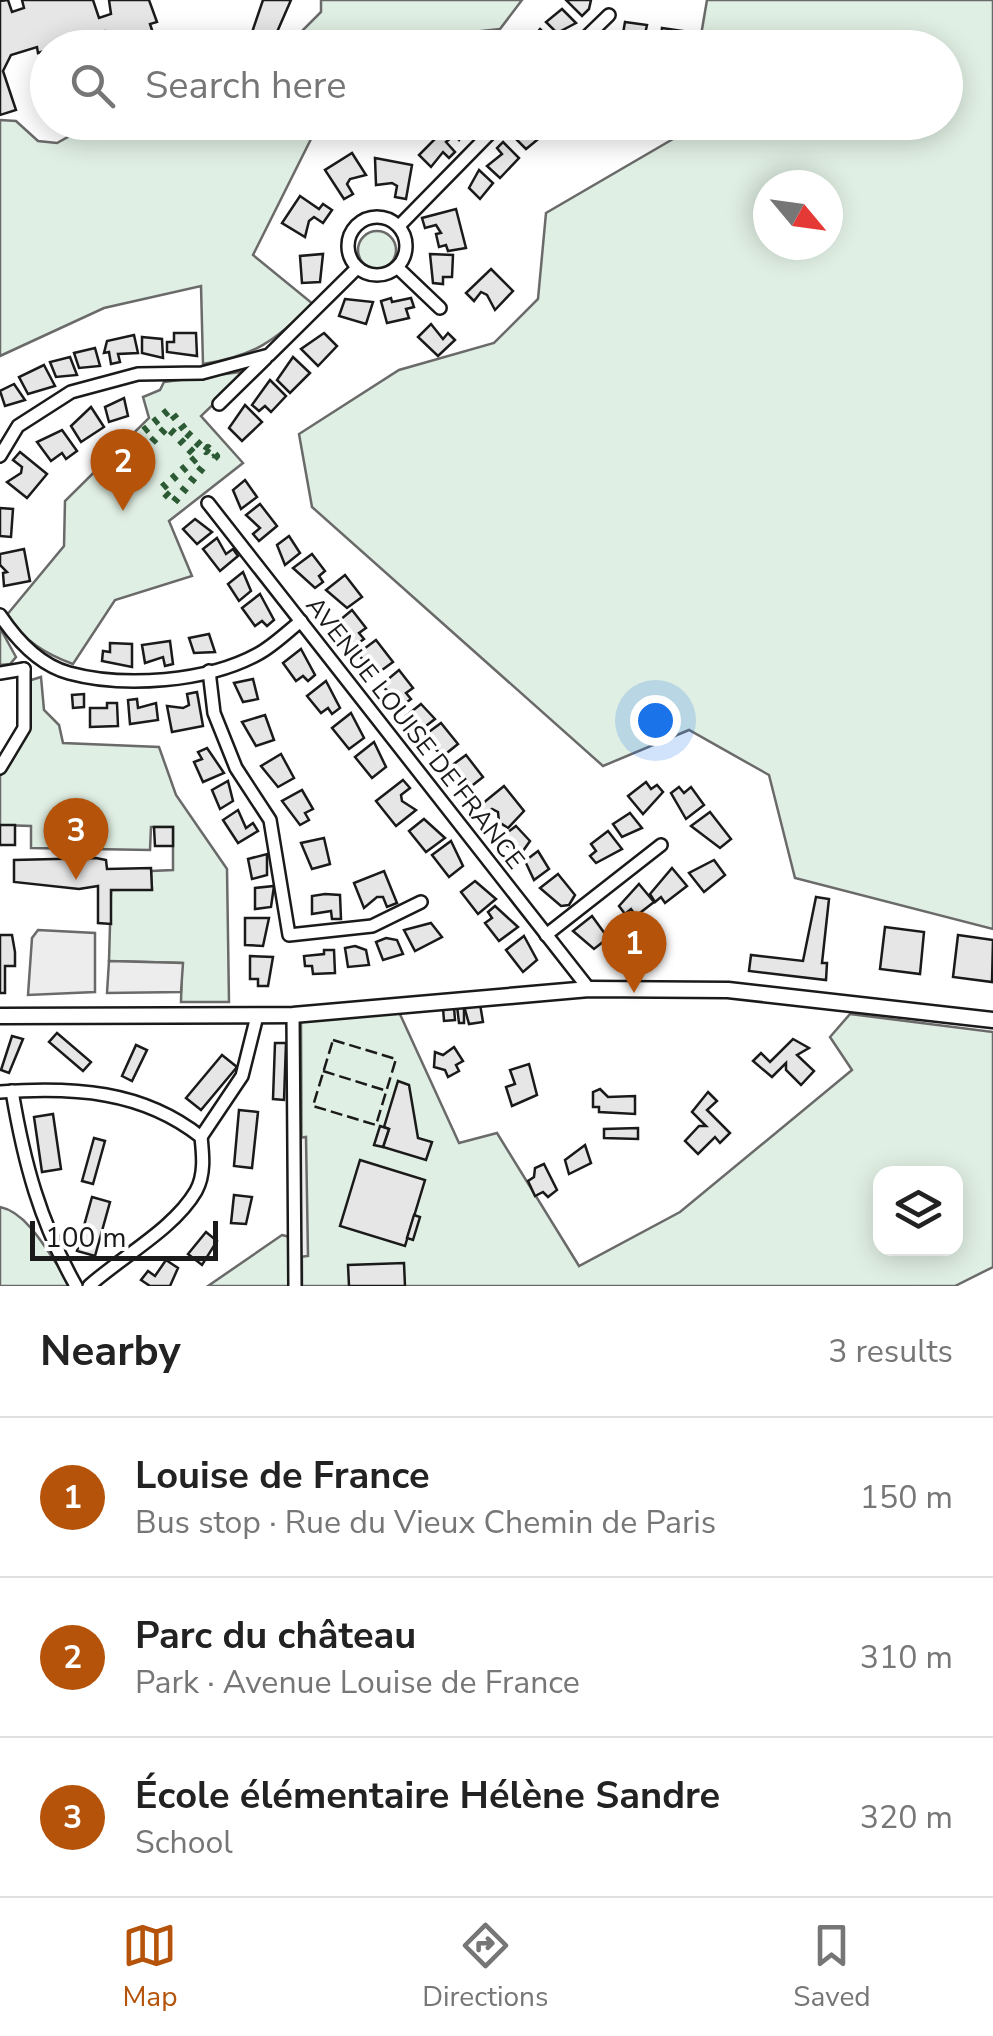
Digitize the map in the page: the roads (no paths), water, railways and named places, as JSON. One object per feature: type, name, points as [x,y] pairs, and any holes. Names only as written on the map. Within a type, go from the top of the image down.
[{"type":"street","points":[[593,30],[608,15]]},
{"type":"street","points":[[399,226],[483,140]]},
{"type":"street","points":[[378,216],[399,226],[406,247],[398,268],[382,276],[357,268],[348,247],[356,225],[378,216]]},
{"type":"street","points":[[219,404],[357,268]]},
{"type":"street","points":[[398,268],[440,308]]},
{"type":"street","points":[[0,456],[18,426],[71,392],[138,374],[202,373],[270,355]]},
{"type":"street","name":"AVENUE LOUISE DE FRANCE","points":[[208,503],[589,989]]},
{"type":"street","points":[[0,614],[34,656],[67,673],[133,682],[209,671],[257,655],[301,622]]},
{"type":"street","points":[[0,768],[24,728],[24,669],[34,656]]},
{"type":"street","points":[[0,673],[24,669]]},
{"type":"street","points":[[209,671],[214,713],[236,768],[270,820],[290,935],[372,926],[421,902]]},
{"type":"street","points":[[546,935],[661,845]]},
{"type":"street","points":[[0,1016],[293,1016],[589,989],[728,990],[993,1020]]},
{"type":"street","points":[[89,1286],[169,1220],[196,1191],[204,1166],[201,1137],[242,1076],[256,1016]]},
{"type":"street","points":[[293,1016],[295,1286]]},
{"type":"street","points":[[76,1286],[47,1234],[6,1092],[128,1096],[182,1122],[201,1137]]},
{"type":"place","name":"Parc du château","points":[[123,511]]},
{"type":"place","name":"École élémentaire Hélène Sandre","points":[[76,880]]},
{"type":"place","name":"Louise de France","points":[[634,993]]}]
